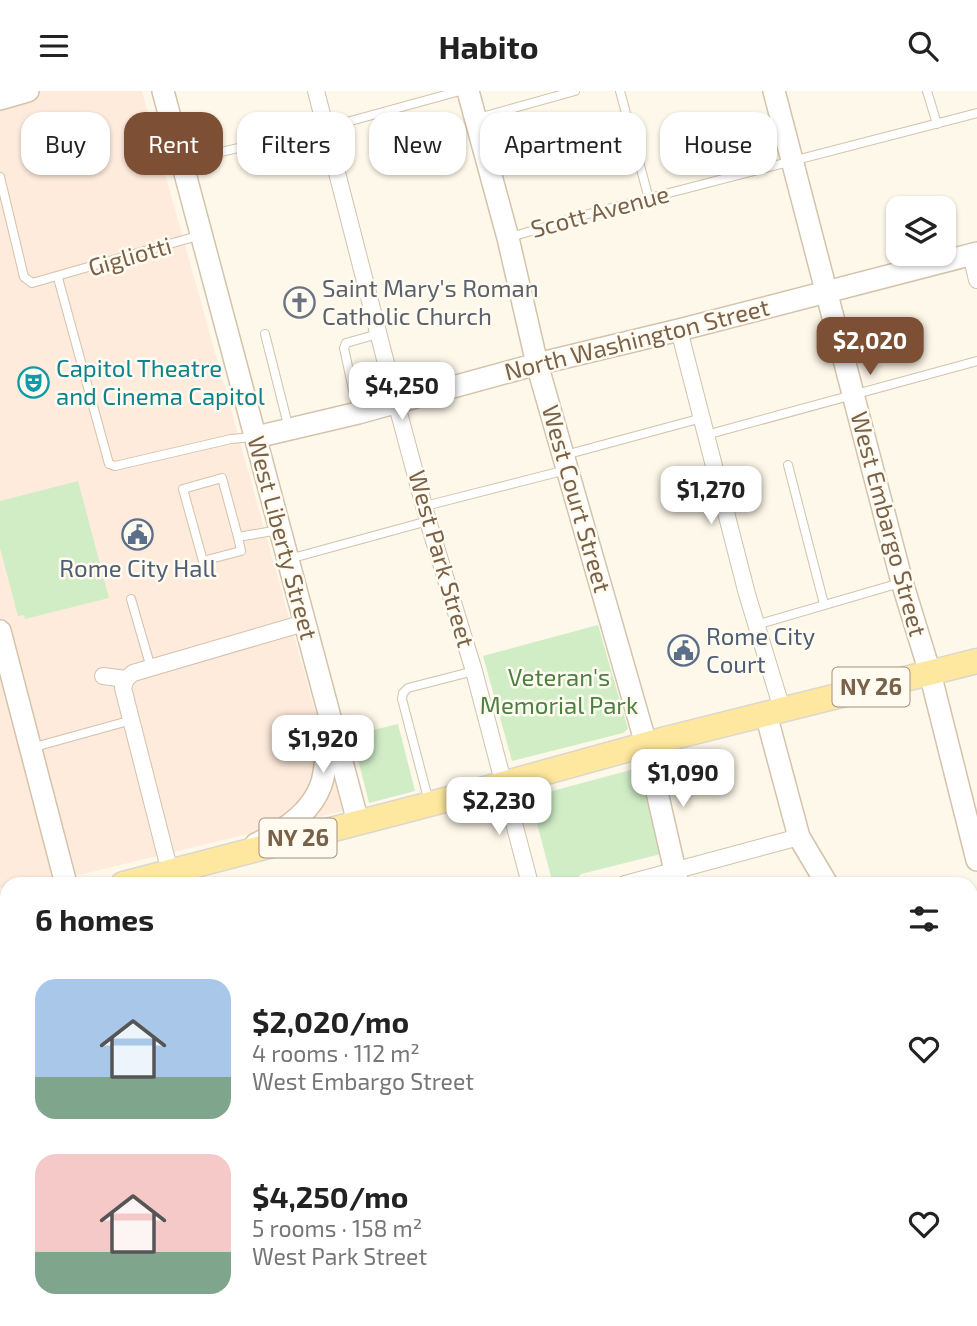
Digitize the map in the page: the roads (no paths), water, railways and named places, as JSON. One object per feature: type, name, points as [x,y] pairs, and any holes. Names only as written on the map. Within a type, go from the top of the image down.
[{"type":"main road","name":"NY 26","points":[[150,877],[646,744],[977,661]]},
{"type":"street","points":[[0,99],[28,91]]},
{"type":"street","name":"West Liberty Street","points":[[163,91],[169,112]]},
{"type":"street","name":"West Park Street","points":[[316,91],[321,112]]},
{"type":"street","name":"West Court Street","points":[[468,91],[508,238],[537,364],[646,744],[677,877]]},
{"type":"street","name":"West Embargo Street","points":[[774,91],[902,582],[930,673],[977,860]]},
{"type":"street","name":"West Liberty Street","points":[[186,175],[358,822]]},
{"type":"street","name":"West Park Street","points":[[337,175],[426,514],[474,671],[528,877]]},
{"type":"street","points":[[974,253],[977,280]]},
{"type":"street","name":"North Washington Street","points":[[256,437],[974,253]]},
{"type":"street","points":[[679,330],[756,625],[799,837],[822,877]]},
{"type":"street","points":[[170,872],[123,688],[126,679],[134,673],[304,623]]},
{"type":"street","points":[[0,631],[64,877]]},
{"type":"street","points":[[103,676],[126,679]]},
{"type":"street","points":[[237,854],[293,823],[311,803],[321,785],[329,716]]},
{"type":"street","points":[[677,877],[799,837]]},
{"type":"lane","points":[[355,120],[460,91]]},
{"type":"lane","points":[[476,119],[575,91]]},
{"type":"lane","points":[[620,91],[649,199]]},
{"type":"lane","points":[[927,91],[937,124]]},
{"type":"lane","name":"Scott Avenue","points":[[508,238],[977,113]]},
{"type":"lane","name":"Gigliotti","points":[[0,177],[24,277],[32,283],[58,278],[201,235]]},
{"type":"lane","points":[[58,278],[109,464],[115,466],[231,439],[256,437]]},
{"type":"lane","points":[[265,334],[289,429]]},
{"type":"lane","points":[[358,413],[344,348],[346,343],[352,340],[379,334]]},
{"type":"lane","points":[[706,435],[977,361]]},
{"type":"lane","points":[[288,560],[426,514],[564,462],[702,418]]},
{"type":"lane","points":[[788,465],[824,604]]},
{"type":"lane","points":[[222,478],[238,537],[241,551],[203,561],[183,489],[222,478]]},
{"type":"lane","points":[[238,537],[280,529]]},
{"type":"lane","points":[[756,625],[902,582]]},
{"type":"lane","points":[[131,599],[151,668]]},
{"type":"lane","points":[[430,804],[402,699],[403,693],[408,688],[474,671]]},
{"type":"lane","points":[[30,748],[132,720]]},
{"type":"place","name":"Saint Mary's Roman Catholic Church","points":[[299,303]]},
{"type":"place","name":"Capitol Theatre and Cinema Capitol","points":[[33,383]]},
{"type":"place","name":"Rome City Hall","points":[[138,535]]},
{"type":"place","name":"Rome City Court","points":[[683,651]]},
{"type":"park label","name":"Veteran's Memorial Park","points":[[559,692]]}]
